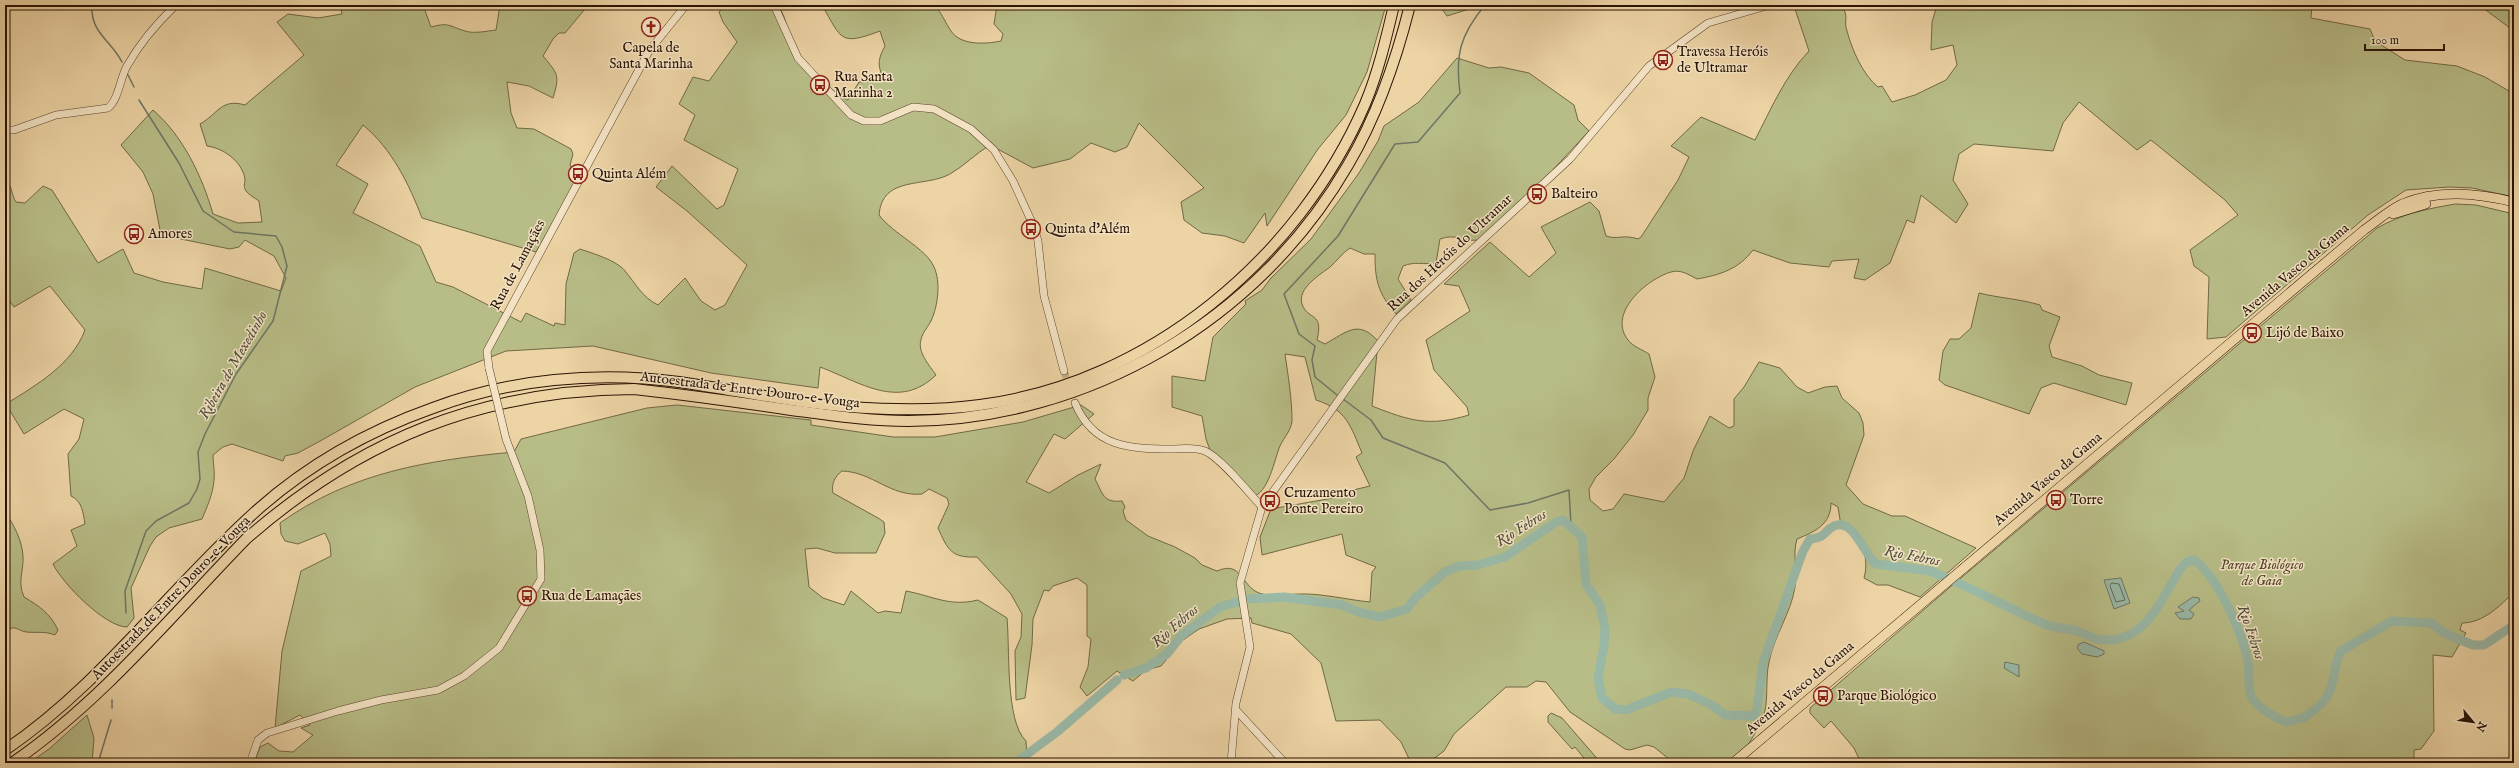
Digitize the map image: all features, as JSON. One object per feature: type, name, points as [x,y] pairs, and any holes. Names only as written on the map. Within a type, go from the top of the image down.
[{"type":"highway","name":"Autoestrada de Entre Douro-e-Vouga","points":[[5,750],[35,730],[73,697],[238,528],[271,498],[316,465],[397,421],[438,406],[507,386],[584,378],[634,378],[677,382],[844,406],[919,409],[980,405],[1023,397],[1102,369],[1132,356],[1184,324],[1238,280],[1282,237],[1315,194],[1351,133],[1378,69],[1394,5]]},
{"type":"highway","name":"Autoestrada de Entre Douro-e-Vouga","points":[[12,763],[45,740],[84,707],[246,538],[281,510],[351,462],[405,433],[449,418],[516,400],[602,389],[634,389],[856,419],[909,421],[975,416],[1015,409],[1084,389],[1132,368],[1200,329],[1232,303],[1286,250],[1305,226],[1348,167],[1362,139],[1388,77],[1410,5]]},
{"type":"main road","name":"Avenida Vasco da Gama","points":[[1732,763],[2364,230],[2402,204],[2446,194],[2476,194],[2514,202]]},
{"type":"main road","name":"Avenida Vasco da Gama","points":[[2382,218],[2431,202],[2447,200],[2474,200],[2514,208]]},
{"type":"street","points":[[5,130],[14,130],[56,115],[108,108],[114,102],[127,66],[160,20],[176,5]]},
{"type":"street","name":"Rua de Lamaçães","points":[[250,763],[258,740],[267,733],[338,711],[381,700],[438,690],[464,676],[499,648],[541,579],[540,550],[528,496],[506,439],[487,350],[650,51],[686,5]]},
{"type":"street","points":[[774,5],[798,58],[851,115],[864,121],[880,121],[913,107],[934,109],[971,129],[994,150],[1013,181],[1034,227],[1038,242],[1044,296],[1055,343],[1064,370]]},
{"type":"street","name":"Rua dos Heróis do Ultramar","points":[[1231,763],[1236,710],[1249,654],[1242,600],[1241,579],[1262,507],[1397,319],[1570,159],[1649,66],[1708,24],[1770,5]]},
{"type":"street","points":[[1075,403],[1080,417],[1093,432],[1119,445],[1195,448],[1212,454],[1262,507]]},
{"type":"street","points":[[1236,710],[1285,763]]},
{"type":"green space","points":[[340,5],[423,5],[431,27],[445,25],[469,32],[476,32],[496,30],[500,5],[585,5],[585,9],[565,33],[559,33],[553,39],[543,56],[555,71],[557,79],[553,98],[529,86],[507,82],[511,113],[517,128],[534,129],[571,149],[573,154],[570,165],[578,178],[536,252],[422,218],[405,180],[391,156],[383,145],[363,125],[336,165],[368,184],[353,213],[420,246],[436,282],[453,287],[521,322],[526,313],[554,326],[555,323],[565,325],[566,284],[574,253],[580,249],[622,267],[643,294],[658,305],[685,278],[701,301],[715,310],[725,305],[747,265],[687,211],[656,187],[672,166],[717,209],[724,205],[738,169],[684,140],[695,115],[679,104],[693,77],[709,81],[737,42],[723,22],[719,12],[726,5],[778,5],[784,17],[794,47],[800,58],[812,72],[828,86],[848,100],[859,82],[876,81],[882,75],[879,60],[885,46],[880,31],[857,38],[849,39],[844,37],[834,26],[822,5],[871,5],[876,9],[879,5],[934,5],[955,36],[967,42],[988,43],[1001,41],[1003,34],[994,24],[997,5],[1386,5],[1367,72],[1346,115],[1318,149],[1267,226],[1265,213],[1244,243],[1225,236],[1202,233],[1184,220],[1181,202],[1204,188],[1139,123],[1127,147],[1115,152],[1091,143],[1070,159],[1033,168],[990,145],[950,174],[929,181],[896,188],[888,194],[882,202],[879,215],[885,222],[917,247],[930,260],[936,273],[938,287],[937,301],[931,321],[922,337],[920,345],[922,354],[936,375],[922,386],[908,391],[894,392],[879,390],[865,386],[820,367],[818,388],[711,373],[593,346],[506,351],[415,387],[298,453],[285,456],[283,461],[232,444],[223,447],[213,455],[213,485],[210,500],[202,519],[169,528],[156,537],[150,546],[131,588],[134,618],[127,627],[118,625],[107,620],[85,603],[65,582],[53,564],[77,546],[71,530],[85,524],[83,511],[80,504],[71,496],[68,454],[79,439],[84,419],[64,409],[24,434],[6,404],[41,381],[62,364],[71,354],[85,330],[50,286],[14,307],[5,295],[5,181],[11,188],[16,202],[25,203],[43,186],[52,190],[98,263],[123,249],[134,273],[163,282],[202,289],[205,268],[281,291],[286,278],[274,256],[245,240],[239,247],[230,249],[161,235],[153,194],[143,172],[121,145],[153,110],[164,120],[182,144],[197,171],[213,214],[238,223],[262,222],[259,201],[246,191],[244,186],[245,179],[240,167],[231,156],[219,149],[207,146],[200,124],[225,105],[237,103],[245,105],[304,55],[277,22],[288,14],[318,18],[342,14]]},
{"type":"green space","points":[[1439,5],[1482,5],[1447,16]]},
{"type":"green space","points":[[1841,5],[1846,16],[1846,27],[1849,38],[1859,62],[1873,82],[1878,87],[1882,86],[1892,102],[1915,95],[1946,80],[1957,65],[1953,45],[1931,50],[1932,22],[1937,5],[2312,5],[2311,18],[2370,29],[2375,41],[2405,60],[2457,66],[2485,77],[2514,94],[2514,197],[2472,188],[2449,187],[2406,190],[2368,215],[2226,337],[2207,339],[2209,277],[2194,266],[2190,250],[2238,215],[2225,200],[2151,140],[2137,150],[2079,102],[2063,123],[2053,151],[1974,144],[1959,154],[1953,180],[1968,204],[1956,223],[1921,195],[1914,223],[1907,220],[1890,263],[1865,280],[1854,278],[1859,259],[1832,261],[1829,267],[1790,263],[1753,250],[1742,262],[1721,273],[1697,279],[1685,273],[1675,271],[1661,276],[1641,289],[1626,308],[1622,319],[1623,330],[1630,342],[1649,354],[1655,377],[1648,398],[1648,410],[1633,435],[1614,459],[1596,477],[1589,489],[1590,500],[1603,511],[1613,509],[1624,494],[1664,502],[1684,478],[1693,451],[1710,416],[1729,428],[1734,426],[1734,399],[1744,387],[1759,362],[1780,368],[1797,387],[1808,393],[1825,387],[1837,386],[1842,398],[1859,413],[1863,423],[1864,435],[1846,485],[1863,504],[1892,516],[1905,516],[1976,548],[1920,597],[1888,585],[1877,585],[1864,578],[1866,562],[1865,555],[1859,541],[1848,530],[1841,526],[1838,507],[1831,503],[1830,511],[1825,522],[1809,534],[1797,539],[1795,551],[1796,581],[1793,597],[1771,652],[1768,669],[1766,705],[1763,717],[1767,720],[1757,730],[1748,745],[1726,763],[1674,763],[1654,747],[1647,745],[1630,750],[1625,749],[1570,712],[1546,682],[1536,681],[1527,687],[1506,687],[1454,734],[1444,751],[1428,763],[1411,763],[1401,742],[1380,720],[1336,721],[1321,663],[1291,634],[1252,623],[1251,618],[1227,619],[1199,629],[1183,640],[1161,666],[1146,670],[1133,681],[1117,671],[1087,696],[1080,687],[1088,667],[1091,639],[1087,636],[1087,585],[1077,578],[1053,586],[1049,591],[1044,590],[1033,619],[1032,645],[1025,698],[1016,700],[1015,651],[1021,637],[1022,614],[1011,594],[977,557],[961,556],[956,554],[948,547],[938,528],[949,504],[947,498],[929,489],[922,494],[900,492],[863,475],[842,471],[834,480],[833,493],[884,522],[885,533],[876,553],[835,553],[817,548],[805,549],[809,587],[823,598],[844,605],[851,591],[878,613],[885,611],[901,613],[906,591],[950,602],[968,602],[978,600],[1007,618],[1012,701],[1019,731],[1026,741],[1027,760],[1023,763],[254,763],[260,747],[268,743],[279,751],[293,752],[313,735],[301,728],[310,725],[300,715],[275,728],[282,651],[301,571],[331,556],[330,544],[325,533],[298,544],[285,541],[281,534],[280,523],[307,506],[363,480],[392,471],[452,459],[514,452],[521,439],[647,408],[677,405],[811,420],[811,425],[893,437],[935,437],[1023,422],[1081,405],[1094,414],[1065,439],[1054,434],[1026,482],[1049,493],[1078,475],[1101,464],[1095,479],[1102,493],[1107,499],[1111,501],[1122,501],[1125,507],[1123,511],[1126,520],[1148,536],[1175,547],[1195,558],[1202,565],[1217,571],[1225,568],[1237,571],[1253,590],[1259,593],[1274,596],[1299,594],[1316,595],[1370,602],[1372,572],[1376,567],[1346,555],[1342,534],[1262,555],[1260,537],[1271,509],[1350,495],[1349,491],[1370,486],[1356,457],[1362,453],[1346,420],[1335,409],[1316,400],[1305,357],[1285,354],[1291,396],[1292,421],[1289,431],[1280,446],[1267,483],[1258,494],[1252,497],[1214,461],[1206,439],[1202,416],[1172,407],[1172,376],[1205,381],[1213,337],[1246,304],[1245,301],[1262,290],[1271,278],[1311,239],[1359,173],[1378,141],[1384,126],[1419,102],[1457,58],[1489,68],[1501,67],[1529,73],[1574,105],[1578,120],[1589,131],[1551,172],[1479,240],[1468,240],[1455,237],[1440,239],[1436,263],[1403,266],[1398,279],[1411,300],[1396,314],[1381,293],[1377,279],[1375,254],[1364,254],[1350,248],[1306,287],[1301,298],[1305,309],[1317,320],[1319,331],[1317,340],[1325,344],[1346,332],[1358,329],[1364,330],[1371,334],[1378,341],[1372,406],[1409,419],[1420,421],[1442,421],[1469,415],[1467,407],[1434,370],[1426,340],[1470,311],[1459,286],[1444,284],[1490,242],[1529,277],[1556,253],[1541,227],[1590,202],[1599,211],[1606,236],[1638,239],[1641,237],[1678,180],[1689,157],[1671,146],[1701,117],[1755,140],[1786,82],[1800,61],[1809,51],[1794,6]]},
{"type":"green space","points":[[2479,5],[2514,5],[2514,30],[2510,28]]},
{"type":"green space","name":"Parque Biológico de Gaia","points":[[2455,204],[2476,205],[2514,214],[2514,592],[2491,613],[2477,620],[2462,623],[2460,630],[2466,633],[2452,657],[2433,655],[2434,731],[2421,749],[2414,750],[2414,763],[1861,763],[1854,748],[1831,721],[1824,728],[1810,713],[1810,708],[1949,588],[2377,228],[2386,223],[2414,213]]},
{"type":"green space","points":[[1979,293],[2040,305],[2042,310],[2060,317],[2049,346],[2052,357],[2082,366],[2099,375],[2132,383],[2126,405],[2054,383],[2041,388],[2029,414],[1945,385],[1939,380],[1943,351],[1950,339],[1959,339],[1971,328]]},
{"type":"green space","points":[[5,512],[14,527],[21,544],[23,561],[21,586],[24,597],[44,610],[58,630],[55,635],[26,632],[11,628],[6,636],[5,651]]},
{"type":"green space","points":[[1551,713],[1562,718],[1601,763],[1588,763],[1575,747],[1572,749],[1548,722],[1548,716]]},
{"type":"green space","points":[[87,715],[94,738],[92,763],[29,763],[49,749]]},
{"type":"water","points":[[2121,578],[2130,603],[2114,609],[2104,580]]},
{"type":"water","points":[[2193,597],[2199,598],[2200,601],[2189,610],[2194,614],[2191,619],[2180,619],[2175,613],[2184,611],[2178,607]]},
{"type":"water","points":[[2084,642],[2104,651],[2104,654],[2097,657],[2082,654],[2077,648],[2079,644]]},
{"type":"water","points":[[2005,662],[2019,665],[2019,677],[2004,668]]},
{"type":"waterway","name":"Ribeira de Mexedinho","points":[[92,5],[94,23],[122,62]]},
{"type":"waterway","points":[[1337,395],[1315,377],[1312,360],[1315,346],[1299,334],[1284,294],[1338,236],[1395,144],[1418,142],[1460,93],[1458,67],[1461,46],[1470,26],[1485,5]]},
{"type":"waterway","points":[[127,73],[134,87]]},
{"type":"waterway","name":"Ribeira de Mexedinho","points":[[126,613],[125,591],[146,531],[156,521],[189,503],[197,489],[200,479],[198,452],[205,434],[236,374],[273,321],[287,266],[282,247],[276,236],[234,232],[203,211],[179,163],[139,100]]},
{"type":"waterway","points":[[1343,399],[1371,420],[1383,438],[1445,463],[1490,510],[1528,503],[1569,490],[1571,525]]},
{"type":"waterway","name":"Rio Febros","points":[[1124,675],[1146,668],[1167,654],[1181,636],[1220,607],[1247,599],[1284,597],[1342,605],[1358,612],[1380,617],[1407,609],[1416,597],[1445,572],[1459,566],[1478,565],[1505,557],[1556,522],[1563,520],[1582,537],[1586,584],[1600,605],[1605,628],[1604,646],[1598,678],[1602,698],[1615,709],[1626,710],[1671,692],[1688,694],[1710,704],[1725,715],[1754,716],[1757,710],[1763,663],[1803,551],[1810,539],[1820,537],[1834,526],[1841,525],[1847,527],[1853,532],[1876,564],[1930,571],[1945,577]]},
{"type":"waterway","name":"Rio Febros","points":[[1954,581],[2023,615],[2047,625],[2076,631],[2105,640],[2124,637],[2140,628],[2152,615],[2178,572],[2186,563],[2194,560],[2203,568],[2220,591],[2235,621],[2241,636],[2249,666],[2250,695],[2252,698],[2258,705],[2268,712],[2287,722],[2303,718],[2316,709]]},
{"type":"waterway","name":"Rio Febros","points":[[2320,705],[2329,693],[2341,651],[2392,621],[2431,623],[2446,634],[2473,645],[2484,645],[2514,625]]},
{"type":"waterway","name":"Rio Febros","points":[[1015,763],[1057,732],[1117,680]]},
{"type":"waterway","name":"Ribeira de Mexedinho","points":[[112,700],[112,708]]},
{"type":"waterway","name":"Ribeira de Mexedinho","points":[[98,763],[111,720]]},
{"type":"tunnel","points":[[1064,371],[1075,403]]},
{"type":"place","name":"Capela de Santa Marinha","points":[[651,27]]},
{"type":"place","name":"Travessa Heróis de Ultramar","points":[[1663,60]]},
{"type":"place","name":"Rua Santa Marinha 2","points":[[820,85]]},
{"type":"place","name":"Quinta Além","points":[[578,174]]},
{"type":"place","name":"Balteiro","points":[[1537,194]]},
{"type":"place","name":"Quinta d'Além","points":[[1031,229]]},
{"type":"place","name":"Amores","points":[[134,234]]},
{"type":"place","name":"Lijó de Baixo","points":[[2252,333]]},
{"type":"place","name":"Torre","points":[[2056,500]]},
{"type":"place","name":"Cruzamento Ponte Pereiro","points":[[1270,501]]},
{"type":"place","name":"Rua de Lamaçães","points":[[527,596]]},
{"type":"place","name":"Parque Biológico","points":[[1823,696]]}]
